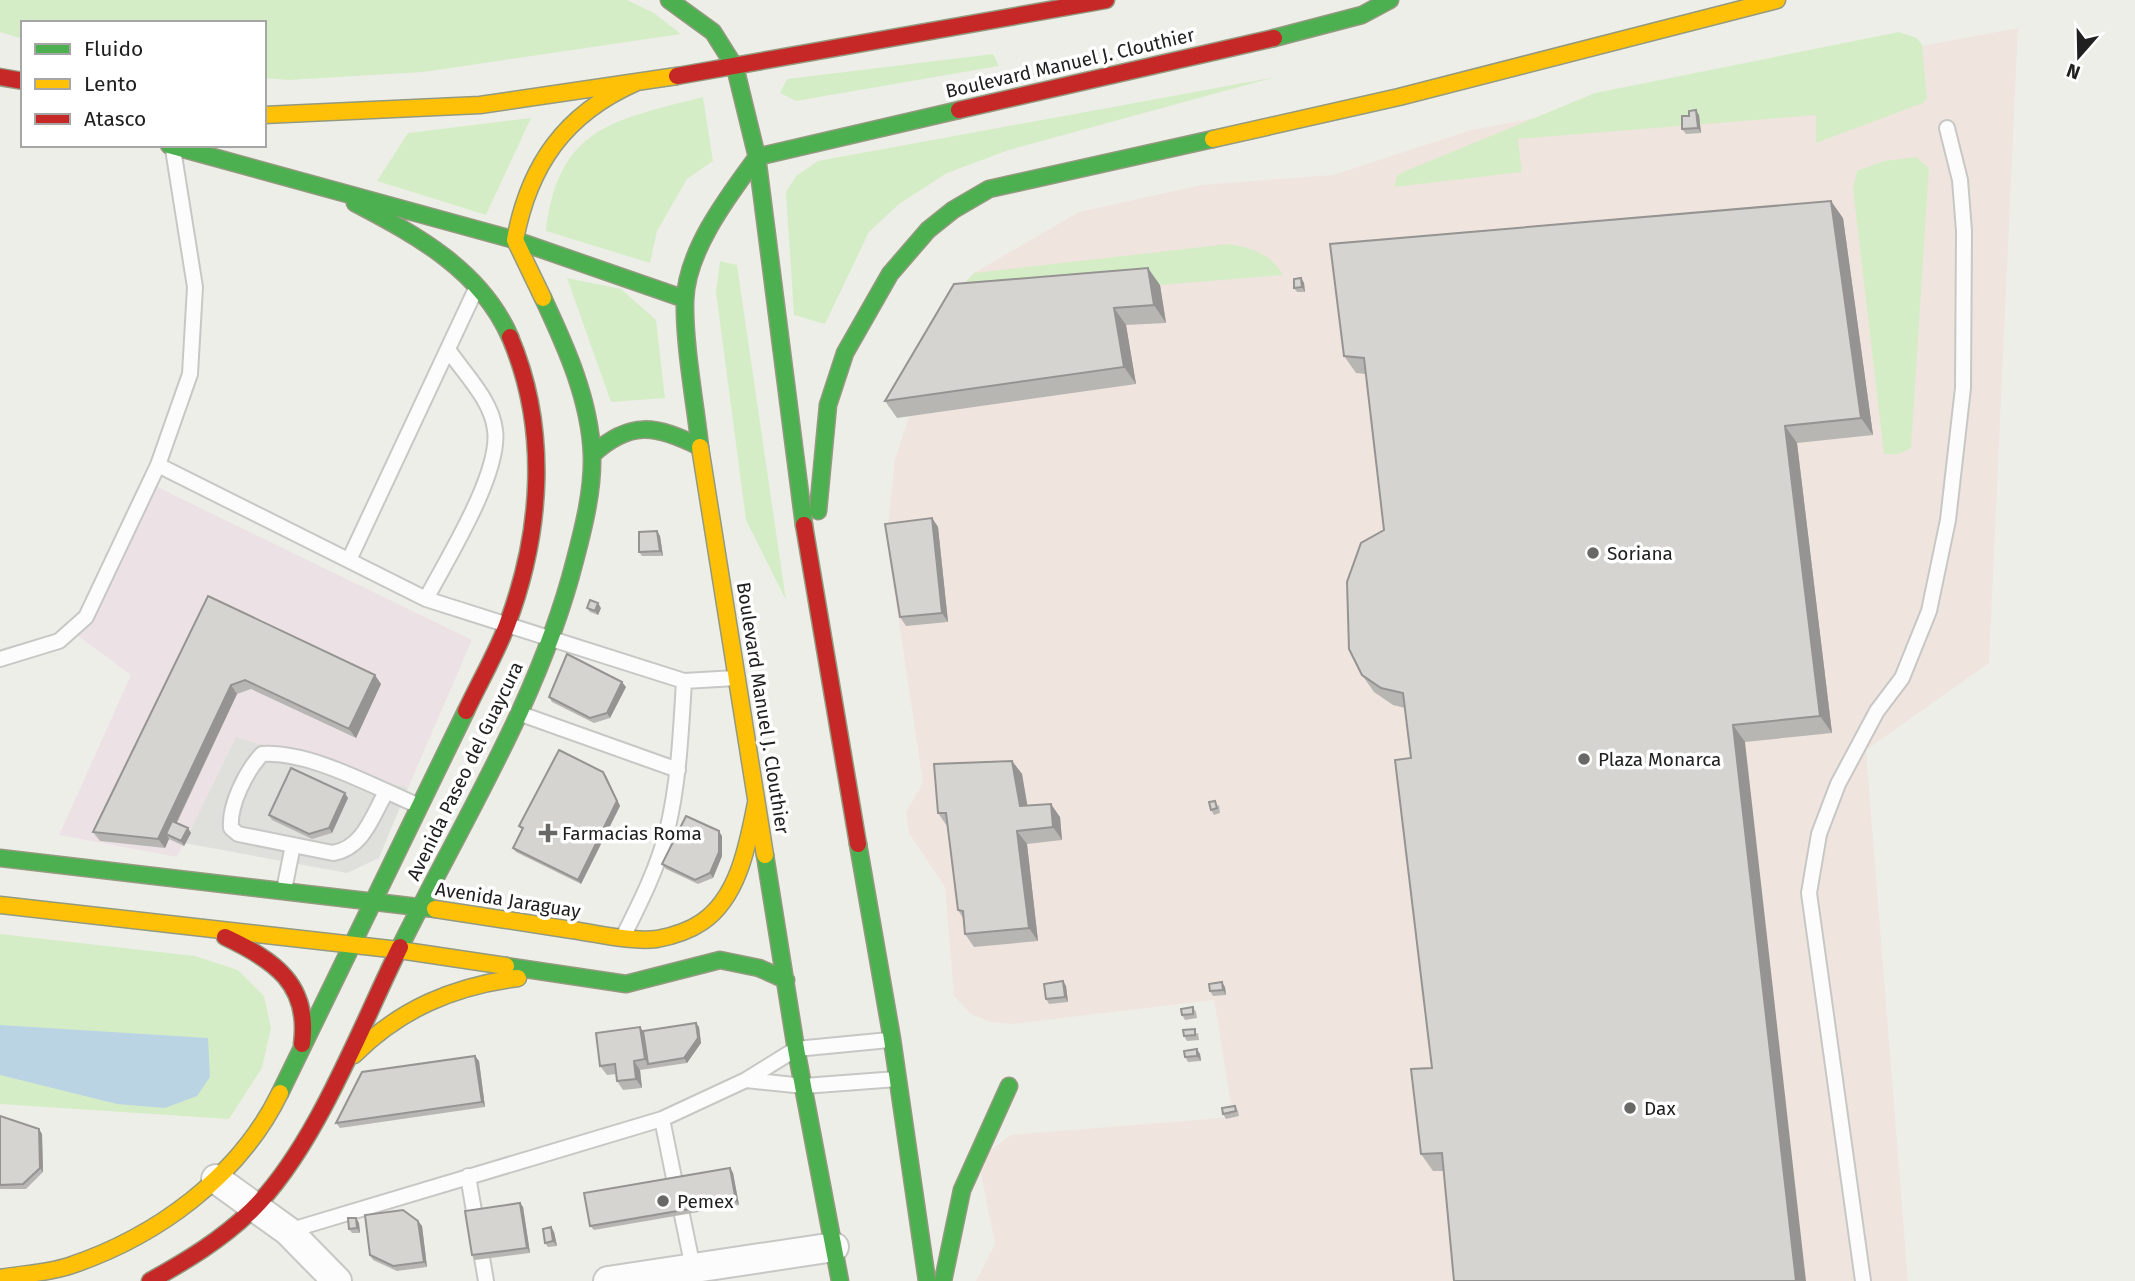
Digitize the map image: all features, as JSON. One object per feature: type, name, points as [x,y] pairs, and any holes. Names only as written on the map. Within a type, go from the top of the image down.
[{"type":"main road","points":[[669,0],[713,32],[736,66],[757,157],[810,568],[892,1039],[927,1281]]},
{"type":"main road","points":[[266,115],[480,105],[635,83],[1106,0]]},
{"type":"main road","name":"Boulevard Manuel J. Clouthier","points":[[841,1281],[796,1049],[700,447],[685,299],[698,250],[723,203],[757,157],[1333,24],[1362,15],[1390,0]]},
{"type":"main road","points":[[810,568],[829,404],[846,351],[888,277],[946,214],[989,189],[1412,94],[1777,0]]},
{"type":"main road","points":[[0,77],[21,81]]},
{"type":"main road","points":[[515,240],[519,217],[555,145],[580,114],[601,99],[635,83]]},
{"type":"main road","points":[[175,147],[341,195],[515,240],[685,299]]},
{"type":"main road","name":"Avenida Paseo del Guaycura","points":[[0,1278],[67,1266],[132,1240],[195,1198],[239,1159],[273,1108],[507,626],[528,552],[537,497],[539,450],[533,408],[505,321],[477,287],[435,248],[341,195]]},
{"type":"main road","name":"Avenida Paseo del Guaycura","points":[[150,1281],[212,1245],[243,1222],[281,1178],[310,1130],[520,714],[552,639],[575,564],[585,519],[592,454],[580,386],[515,240]]},
{"type":"main road","points":[[592,454],[605,442],[627,431],[647,427],[670,432],[700,447]]},
{"type":"main road","name":"Avenida Jaraguay","points":[[0,905],[352,944],[626,984],[646,981],[682,951],[691,930],[710,916],[730,894],[747,849],[756,801]]},
{"type":"main road","name":"Avenida Jaraguay","points":[[0,858],[373,900],[623,939],[660,940],[682,951],[736,959],[756,965],[786,980]]},
{"type":"main road","points":[[186,926],[251,948],[281,970],[303,1003],[304,1035],[299,1055]]},
{"type":"main road","points":[[339,1072],[365,1043],[387,1026],[451,993],[512,979],[578,977]]},
{"type":"main road","points":[[943,1281],[962,1190],[1009,1086]]},
{"type":"street","points":[[216,1178],[288,1231],[337,1281]]},
{"type":"street","points":[[608,1281],[694,1275],[834,1247]]},
{"type":"lane","points":[[1863,1281],[1810,893],[1819,834],[1838,784],[1877,711],[1902,678],[1929,611],[1938,573],[1963,388],[1964,231],[1960,180],[1947,128]]},
{"type":"lane","points":[[0,659],[60,641],[86,617],[158,466],[190,374],[195,287],[172,147]]},
{"type":"lane","points":[[349,560],[477,287]]},
{"type":"lane","points":[[426,599],[484,485],[493,458],[496,431],[489,408],[449,351]]},
{"type":"lane","points":[[158,466],[426,599],[684,681],[737,677]]},
{"type":"lane","points":[[623,939],[650,881],[667,831],[678,769],[684,681]]},
{"type":"lane","points":[[520,714],[678,769]]},
{"type":"lane","points":[[386,792],[359,841],[347,851],[333,853],[238,834],[231,828],[230,817],[251,765],[262,754],[281,753],[304,759],[386,792],[419,806]]},
{"type":"lane","points":[[284,891],[293,845]]},
{"type":"lane","points":[[288,1231],[662,1119],[746,1080],[796,1049],[892,1039]]},
{"type":"lane","points":[[746,1080],[804,1086],[897,1080]]},
{"type":"lane","points":[[662,1119],[675,1183]]},
{"type":"lane","points":[[468,1176],[486,1281]]},
{"type":"lane","points":[[682,1215],[694,1275]]},
{"type":"shaded area","name":"Plaza Monarca","points":[[2018,28],[1989,663],[1866,750],[1908,1281],[976,1281],[995,1244],[981,1174],[990,1151],[1011,1135],[1233,1117],[1214,1000],[1011,1024],[990,1022],[971,1014],[954,996],[945,887],[909,833],[906,812],[923,783],[890,563],[888,522],[895,459],[947,302],[974,273],[1079,212],[1201,185],[1333,175],[1471,130]]},
{"type":"shaded area","points":[[147,482],[472,640],[408,788],[236,737],[177,857],[59,835],[131,675],[70,630]]},
{"type":"shaded area","points":[[236,737],[408,788],[379,858],[347,873],[184,843]]},
{"type":"green space","points":[[0,0],[627,0],[654,13],[681,34],[423,72],[289,80],[266,78],[266,21],[21,21],[21,38],[0,32]]},
{"type":"green space","points":[[1899,32],[1917,38],[1922,45],[1927,98],[1923,103],[1816,143],[1816,115],[1518,139],[1522,172],[1394,187],[1397,176],[1403,172],[1595,93]]},
{"type":"green space","points":[[993,54],[999,66],[796,101],[780,93],[787,79]]},
{"type":"green space","points":[[1276,77],[1009,150],[947,173],[899,204],[869,232],[825,324],[794,315],[786,192],[796,176],[818,161]]},
{"type":"green space","points":[[703,97],[713,161],[687,179],[657,231],[650,263],[546,231],[553,196],[563,169],[578,149],[596,133],[643,113]]},
{"type":"green space","points":[[531,118],[486,215],[377,181],[408,133]]},
{"type":"green space","points":[[1916,157],[1929,168],[1911,448],[1899,454],[1884,454],[1853,189],[1857,171],[1884,161]]},
{"type":"green space","points":[[1229,244],[1267,257],[1283,275],[947,302],[974,273]]},
{"type":"green space","points":[[720,261],[737,265],[786,600],[746,520],[716,292]]},
{"type":"green space","points":[[567,278],[621,289],[656,320],[665,398],[611,402]]},
{"type":"green space","points":[[0,934],[195,956],[238,970],[264,996],[271,1028],[262,1068],[229,1119],[0,1104]]},
{"type":"water","points":[[0,1025],[208,1038],[210,1077],[197,1096],[165,1108],[117,1104],[0,1075]]},
{"type":"building","points":[[1696,110],[1698,128],[1682,129],[1682,116],[1689,116],[1689,111]]},
{"type":"building","name":"Plaza Monarca","points":[[1831,201],[1861,418],[1785,426],[1820,716],[1733,725],[1796,1281],[1454,1281],[1442,1153],[1421,1154],[1411,1069],[1432,1068],[1395,760],[1411,758],[1403,693],[1381,688],[1362,675],[1349,649],[1347,582],[1361,543],[1384,530],[1364,358],[1344,356],[1330,244]]},
{"type":"building","points":[[1148,268],[1154,305],[1114,308],[1124,367],[885,401],[954,284]]},
{"type":"building","points":[[1301,278],[1302,287],[1294,288],[1294,279]]},
{"type":"building","points":[[932,518],[942,613],[900,617],[885,524]]},
{"type":"building","points":[[657,531],[660,551],[639,552],[639,532]]},
{"type":"building","points":[[208,596],[375,675],[349,729],[245,680],[231,685],[158,839],[93,832]]},
{"type":"building","points":[[590,600],[598,603],[595,611],[587,608]]},
{"type":"building","points":[[567,654],[622,682],[607,713],[590,718],[549,697]]},
{"type":"building","points":[[559,750],[603,772],[617,801],[578,880],[513,848],[523,828],[519,826]]},
{"type":"building","points":[[1012,761],[1020,806],[1051,804],[1053,827],[1017,831],[1029,928],[965,934],[963,911],[958,910],[946,813],[938,813],[934,764]]},
{"type":"building","points":[[291,768],[345,793],[329,828],[309,834],[269,815]]},
{"type":"building","points":[[1215,801],[1217,808],[1211,810],[1209,802]]},
{"type":"building","points":[[686,816],[719,831],[719,852],[710,873],[695,880],[662,864]]},
{"type":"building","points":[[172,821],[188,828],[181,841],[166,834]]},
{"type":"building","points":[[1063,981],[1065,997],[1046,999],[1044,984]]},
{"type":"building","points":[[1222,982],[1223,990],[1210,991],[1209,984]]},
{"type":"building","points":[[1193,1007],[1193,1014],[1182,1015],[1181,1009]]},
{"type":"building","points":[[696,1023],[698,1038],[684,1058],[648,1064],[643,1031]]},
{"type":"building","points":[[640,1027],[645,1059],[634,1061],[636,1079],[617,1081],[615,1064],[600,1066],[596,1033]]},
{"type":"building","points":[[1195,1029],[1195,1035],[1184,1036],[1183,1030]]},
{"type":"building","points":[[1197,1049],[1197,1056],[1185,1057],[1184,1051]]},
{"type":"building","points":[[475,1056],[482,1102],[336,1123],[362,1072]]},
{"type":"building","points":[[1235,1106],[1236,1111],[1223,1114],[1222,1108]]},
{"type":"building","points":[[0,1116],[39,1129],[40,1168],[23,1184],[0,1185]]},
{"type":"building","name":"Pemex","points":[[730,1168],[736,1201],[590,1226],[584,1193]]},
{"type":"building","points":[[520,1203],[527,1248],[472,1255],[465,1211]]},
{"type":"building","points":[[403,1210],[418,1221],[424,1262],[393,1266],[370,1255],[365,1215]]},
{"type":"building","points":[[348,1218],[356,1218],[357,1228],[349,1229]]},
{"type":"building","points":[[551,1227],[553,1241],[545,1243],[543,1229]]},
{"type":"traffic: fast","points":[[669,0],[713,32],[735,67],[757,157],[804,525]]},
{"type":"traffic: fast","points":[[1274,38],[1362,15],[1390,0]]},
{"type":"traffic: fast","points":[[700,447],[686,336],[687,282],[711,224],[757,157],[959,110]]},
{"type":"traffic: fast","points":[[818,511],[828,405],[845,353],[890,274],[928,230],[953,210],[989,189],[1213,139]]},
{"type":"traffic: fast","points":[[176,147],[515,240],[685,299]]},
{"type":"traffic: fast","points":[[355,203],[423,242],[464,274],[498,313],[510,337]]},
{"type":"traffic: fast","points":[[400,947],[521,710],[560,611],[585,521],[592,468],[587,414],[568,355],[543,298]]},
{"type":"traffic: fast","points":[[592,455],[619,436],[644,430],[670,434],[700,447]]},
{"type":"traffic: fast","points":[[280,1093],[466,711]]},
{"type":"traffic: fast","points":[[858,844],[892,1039],[927,1281]]},
{"type":"traffic: fast","points":[[765,855],[796,1049],[840,1281]]},
{"type":"traffic: fast","points":[[0,858],[435,909]]},
{"type":"traffic: fast","points":[[506,966],[626,984],[720,960],[759,968],[786,980]]},
{"type":"traffic: fast","points":[[943,1281],[962,1190],[1009,1086]]},
{"type":"traffic: slow","points":[[1213,139],[1399,97],[1777,0]]},
{"type":"traffic: slow","points":[[266,115],[480,105],[677,76]]},
{"type":"traffic: slow","points":[[543,298],[515,240],[530,188],[554,145],[570,127],[589,110],[635,83]]},
{"type":"traffic: slow","points":[[700,447],[765,855]]},
{"type":"traffic: slow","points":[[435,909],[626,939],[647,940],[675,935],[702,922],[725,898],[740,868],[756,803]]},
{"type":"traffic: slow","points":[[0,905],[399,950],[506,966]]},
{"type":"traffic: slow","points":[[354,1055],[390,1025],[429,1002],[472,987],[518,978]]},
{"type":"traffic: slow","points":[[0,1278],[69,1266],[133,1239],[163,1221],[218,1177],[242,1151],[263,1123],[280,1093]]},
{"type":"traffic: jam","points":[[677,76],[1106,0]]},
{"type":"traffic: jam","points":[[959,110],[1274,38]]},
{"type":"traffic: jam","points":[[0,77],[21,81]]},
{"type":"traffic: jam","points":[[466,711],[507,625],[519,590],[534,517],[535,444],[531,408],[523,372],[510,337]]},
{"type":"traffic: jam","points":[[804,525],[858,844]]},
{"type":"traffic: jam","points":[[225,937],[259,955],[285,977],[300,1005],[302,1044]]},
{"type":"traffic: jam","points":[[150,1281],[190,1258],[228,1231],[251,1211],[274,1185],[316,1122],[400,947]]},
{"type":"place","name":"Soriana","points":[[1593,553]]},
{"type":"place","name":"Plaza Monarca","points":[[1584,759]]},
{"type":"place","name":"Farmacias Roma","points":[[548,833]]},
{"type":"place","name":"Dax","points":[[1630,1108]]},
{"type":"place","name":"Pemex","points":[[663,1201]]}]
